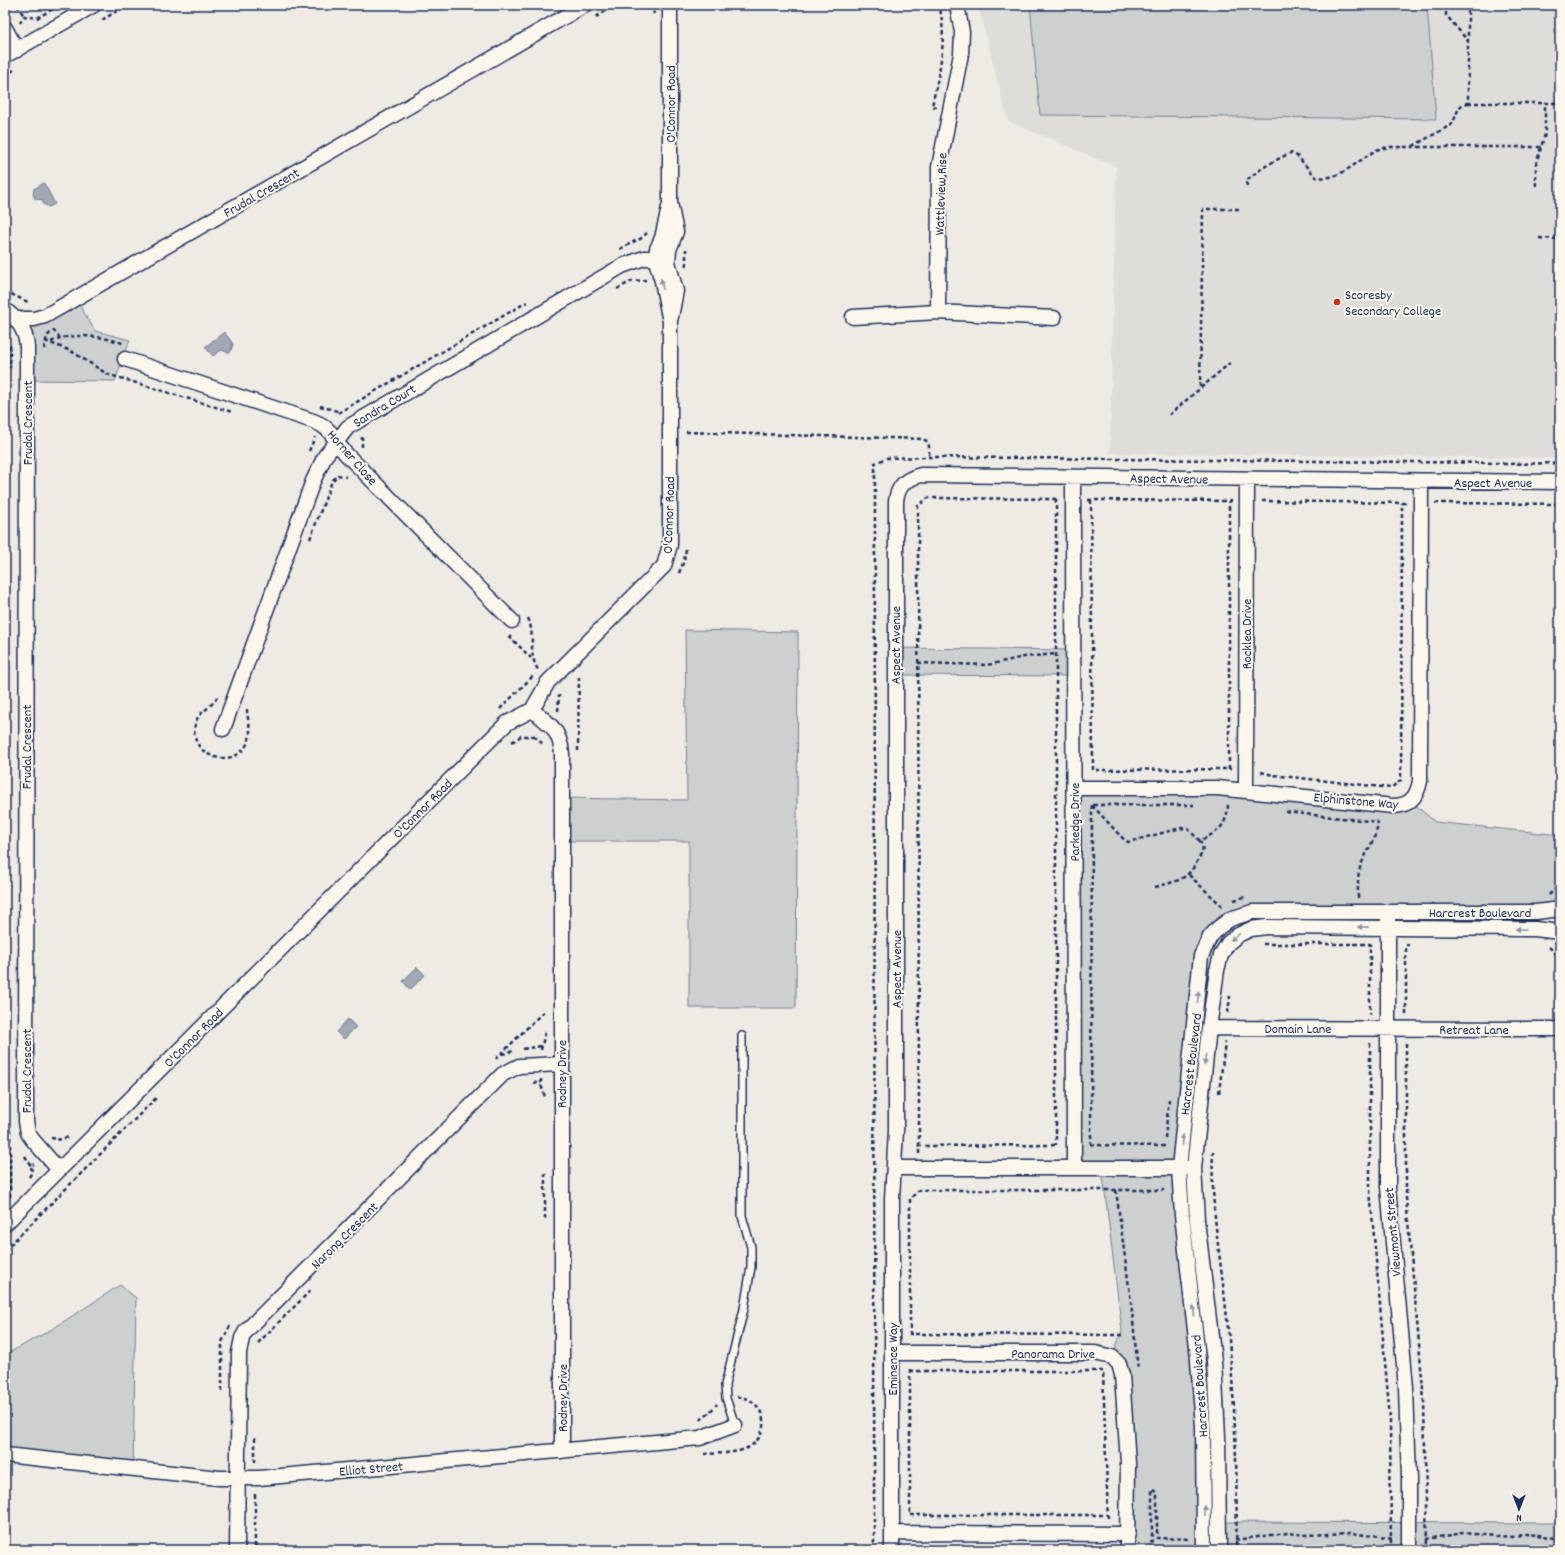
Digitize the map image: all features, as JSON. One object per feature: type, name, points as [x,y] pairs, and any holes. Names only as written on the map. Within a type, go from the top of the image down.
[{"type":"street","points":[[5,28],[11,53],[94,5]]},
{"type":"street","name":"Frudal Crescent","points":[[16,319],[34,319],[45,316],[585,5]]},
{"type":"street","name":"O'Connor Road","points":[[5,1224],[507,723],[532,710],[546,684],[660,572],[667,559],[670,545],[670,322],[676,291],[669,267],[662,258],[676,232],[670,203],[670,5]]},
{"type":"street","name":"Wattleview Rise","points":[[938,312],[939,167],[961,54],[962,32],[957,5]]},
{"type":"street","name":"Sandra Court","points":[[223,730],[313,481],[325,456],[336,440],[357,420],[622,266],[638,259],[662,258]]},
{"type":"street","points":[[5,310],[16,319]]},
{"type":"street","points":[[853,317],[938,312],[1054,318]]},
{"type":"street","name":"Frudal Crescent","points":[[16,319],[25,334],[27,347],[26,1120],[28,1133],[59,1170]]},
{"type":"street","name":"Horner Close","points":[[125,359],[319,423],[330,430],[346,454],[512,621]]},
{"type":"street","name":"Aspect Avenue","points":[[894,1168],[896,1131],[896,501],[899,488],[907,480],[921,476],[1560,482]]},
{"type":"street","name":"Parkedge Drive","points":[[1074,477],[1074,1168]]},
{"type":"street","name":"Rocklea Drive","points":[[1246,790],[1247,478]]},
{"type":"street","name":"Elphinstone Way","points":[[1074,788],[1217,788],[1393,806],[1406,804],[1411,801],[1418,792],[1420,781],[1421,481]]},
{"type":"street","name":"Rodney Drive","points":[[532,710],[553,728],[560,740],[562,754],[562,1450]]},
{"type":"street","name":"Harcrest Boulevard","points":[[1204,1550],[1202,1420],[1198,1348],[1182,1215],[1179,1168],[1199,988],[1200,964],[1204,949],[1210,937],[1230,919],[1252,912],[1536,912],[1560,909]]},
{"type":"street","name":"Viewmont Street","points":[[1388,913],[1388,1193],[1406,1396],[1409,1479],[1409,1550]]},
{"type":"street","name":"Harcrest Boulevard","points":[[1219,1550],[1218,1437],[1214,1361],[1198,1220],[1194,1168],[1216,970],[1221,955],[1228,943],[1238,935],[1251,929],[1267,927],[1535,929],[1560,932]]},
{"type":"street","name":"Domain Lane","points":[[1209,1028],[1388,1028]]},
{"type":"street","name":"Retreat Lane","points":[[1388,1028],[1560,1029]]},
{"type":"street","name":"Narong Crescent","points":[[237,1550],[238,1353],[242,1338],[246,1331],[503,1074],[519,1066],[561,1064]]},
{"type":"street","points":[[894,1168],[1194,1168]]},
{"type":"street","name":"Eminence Way","points":[[892,1550],[892,1198],[894,1168]]},
{"type":"street","name":"Panorama Drive","points":[[892,1353],[1095,1353],[1112,1357],[1119,1364],[1123,1382],[1128,1464],[1127,1550]]},
{"type":"street","name":"Elliot Street","points":[[5,1455],[238,1479],[700,1438],[735,1424]]},
{"type":"street","points":[[892,1533],[1128,1534]]},
{"type":"lane","points":[[735,1424],[726,1398],[725,1385],[744,1309],[752,1260],[751,1247],[742,1216],[742,1036]]},
{"type":"path","points":[[17,5],[24,16],[37,18],[60,5]]},
{"type":"path","points":[[651,5],[654,17]]},
{"type":"path","points":[[939,5],[943,25],[943,48],[932,106],[943,108]]},
{"type":"path","points":[[1446,5],[1446,15],[1468,41]]},
{"type":"path","points":[[1468,6],[1468,103]]},
{"type":"path","points":[[20,23],[24,16]]},
{"type":"path","points":[[1536,186],[1536,164],[1545,134],[1545,103]]},
{"type":"path","points":[[1412,147],[1451,125],[1455,120],[1459,107],[1462,104],[1560,103]]},
{"type":"path","points":[[1247,186],[1246,181],[1251,176],[1278,158],[1291,153],[1297,156],[1316,177],[1325,178],[1344,172],[1376,150],[1390,147],[1541,147]]},
{"type":"path","points":[[1200,387],[1203,209],[1240,209]]},
{"type":"path","points":[[642,245],[639,239],[650,230]]},
{"type":"path","points":[[1539,238],[1560,239]]},
{"type":"path","points":[[611,292],[632,281],[648,279],[650,284]]},
{"type":"path","points":[[5,291],[27,302],[36,303]]},
{"type":"path","points":[[51,343],[60,338]]},
{"type":"path","points":[[1168,415],[1230,363]]},
{"type":"path","points":[[686,432],[923,439],[926,440],[929,446],[929,462]]},
{"type":"path","points":[[363,435],[360,444],[365,451]]},
{"type":"path","points":[[874,1550],[874,467],[877,461],[887,458],[929,457],[1560,463]]},
{"type":"path","points":[[1503,463],[1503,468]]},
{"type":"path","points":[[919,1159],[918,506],[928,498],[1411,503]]},
{"type":"path","points":[[1056,499],[1056,1145]]},
{"type":"path","points":[[1091,500],[1092,770],[1235,770]]},
{"type":"path","points":[[1229,501],[1229,769]]},
{"type":"path","points":[[1257,771],[1273,775],[1391,788],[1401,780],[1402,503]]},
{"type":"path","points":[[1431,503],[1560,504]]},
{"type":"path","points":[[918,663],[987,665],[1024,657],[1056,654]]},
{"type":"path","points":[[496,712],[544,664]]},
{"type":"path","points":[[534,736],[540,730]]},
{"type":"path","points":[[510,743],[521,736],[534,736],[542,742],[546,752]]},
{"type":"path","points":[[1091,1145],[1092,799]]},
{"type":"path","points":[[1092,805],[1104,815],[1122,838],[1128,842],[1181,828],[1188,829],[1200,841],[1202,845],[1202,852],[1189,875],[1178,881],[1155,887]]},
{"type":"path","points":[[1223,806],[1236,807]]},
{"type":"path","points":[[1200,841],[1221,828],[1227,816],[1228,806]]},
{"type":"path","points":[[1283,812],[1378,822]]},
{"type":"path","points":[[1358,902],[1358,875],[1361,865],[1376,836],[1379,818]]},
{"type":"path","points":[[1189,875],[1221,907],[1247,896]]},
{"type":"path","points":[[1542,896],[1548,896],[1560,884]]},
{"type":"path","points":[[1351,896],[1366,896]]},
{"type":"path","points":[[1258,944],[1370,944],[1370,1021]]},
{"type":"path","points":[[1546,944],[1560,957]]},
{"type":"path","points":[[1406,1022],[1406,945],[1414,945]]},
{"type":"path","points":[[1228,1014],[1231,990]]},
{"type":"path","points":[[545,1002],[545,1016]]},
{"type":"path","points":[[541,1052],[545,1028]]},
{"type":"path","points":[[1370,1037],[1370,1191],[1389,1406],[1392,1550]]},
{"type":"path","points":[[1406,1037],[1406,1198],[1424,1400],[1427,1550]]},
{"type":"path","points":[[1218,1099],[1226,1038]]},
{"type":"path","points":[[532,1081],[541,1085]]},
{"type":"path","points":[[5,1250],[161,1093]]},
{"type":"path","points":[[1087,1145],[1165,1146],[1169,1098]]},
{"type":"path","points":[[55,1142],[58,1139],[66,1139],[71,1136]]},
{"type":"path","points":[[919,1146],[1060,1145]]},
{"type":"path","points":[[1213,1147],[1213,1196],[1233,1383],[1237,1478],[1236,1550]]},
{"type":"path","points":[[26,1180],[32,1172],[31,1166],[36,1162]]},
{"type":"path","points":[[1122,1335],[910,1334],[910,1199],[919,1190],[1164,1190],[1164,1198]]},
{"type":"path","points":[[5,1201],[15,1191]]},
{"type":"path","points":[[255,1346],[315,1286]]},
{"type":"path","points":[[910,1371],[1103,1371],[1108,1515],[910,1515],[910,1371]]},
{"type":"path","points":[[255,1432],[255,1462]]},
{"type":"path","points":[[1149,1550],[1152,1540],[1152,1489],[1157,1492],[1157,1538],[1188,1539]]},
{"type":"path","points":[[254,1494],[255,1550]]},
{"type":"path","points":[[1188,1532],[1188,1545]]},
{"type":"path","points":[[1231,1540],[1287,1533],[1308,1535],[1351,1533],[1397,1539]]},
{"type":"path","points":[[1422,1539],[1464,1533],[1496,1536],[1538,1534],[1560,1539]]},
{"type":"path","points":[[1155,1550],[1156,1546]]},
{"type":"shaded area","name":"Scoresby Secondary College","points":[[978,5],[1560,5],[1560,458],[1110,453],[1116,167],[1008,121]]},
{"type":"shaded area","points":[[1030,5],[1427,5],[1436,119],[1040,115]]},
{"type":"shaded area","points":[[44,183],[55,204],[49,207],[43,204],[43,200],[35,199],[33,194],[34,189]]},
{"type":"shaded area","points":[[76,299],[95,331],[130,340],[115,381],[27,380],[23,330],[34,319]]},
{"type":"shaded area","points":[[224,332],[233,344],[230,353],[221,350],[213,356],[205,347]]},
{"type":"shaded area","points":[[685,630],[798,632],[796,1008],[689,1008],[689,841],[561,841],[561,798],[687,800]]},
{"type":"shaded area","points":[[895,648],[1073,650],[1073,676],[895,675]]},
{"type":"shaded area","points":[[1074,788],[1411,801],[1435,822],[1560,835],[1560,909],[1252,912],[1210,937],[1183,1126],[1205,1522],[1560,1523],[1560,1547],[1127,1550],[1123,1382],[1112,1357],[1122,1331],[1102,1168],[1074,1168]]},
{"type":"shaded area","points":[[417,967],[425,975],[410,990],[403,981]]},
{"type":"shaded area","points":[[348,1019],[356,1027],[344,1039],[336,1032]]},
{"type":"shaded area","points":[[120,1285],[136,1298],[133,1469],[5,1455],[5,1355],[54,1328]]},
{"type":"place","name":"Scoresby Secondary College","points":[[1337,302]]}]
